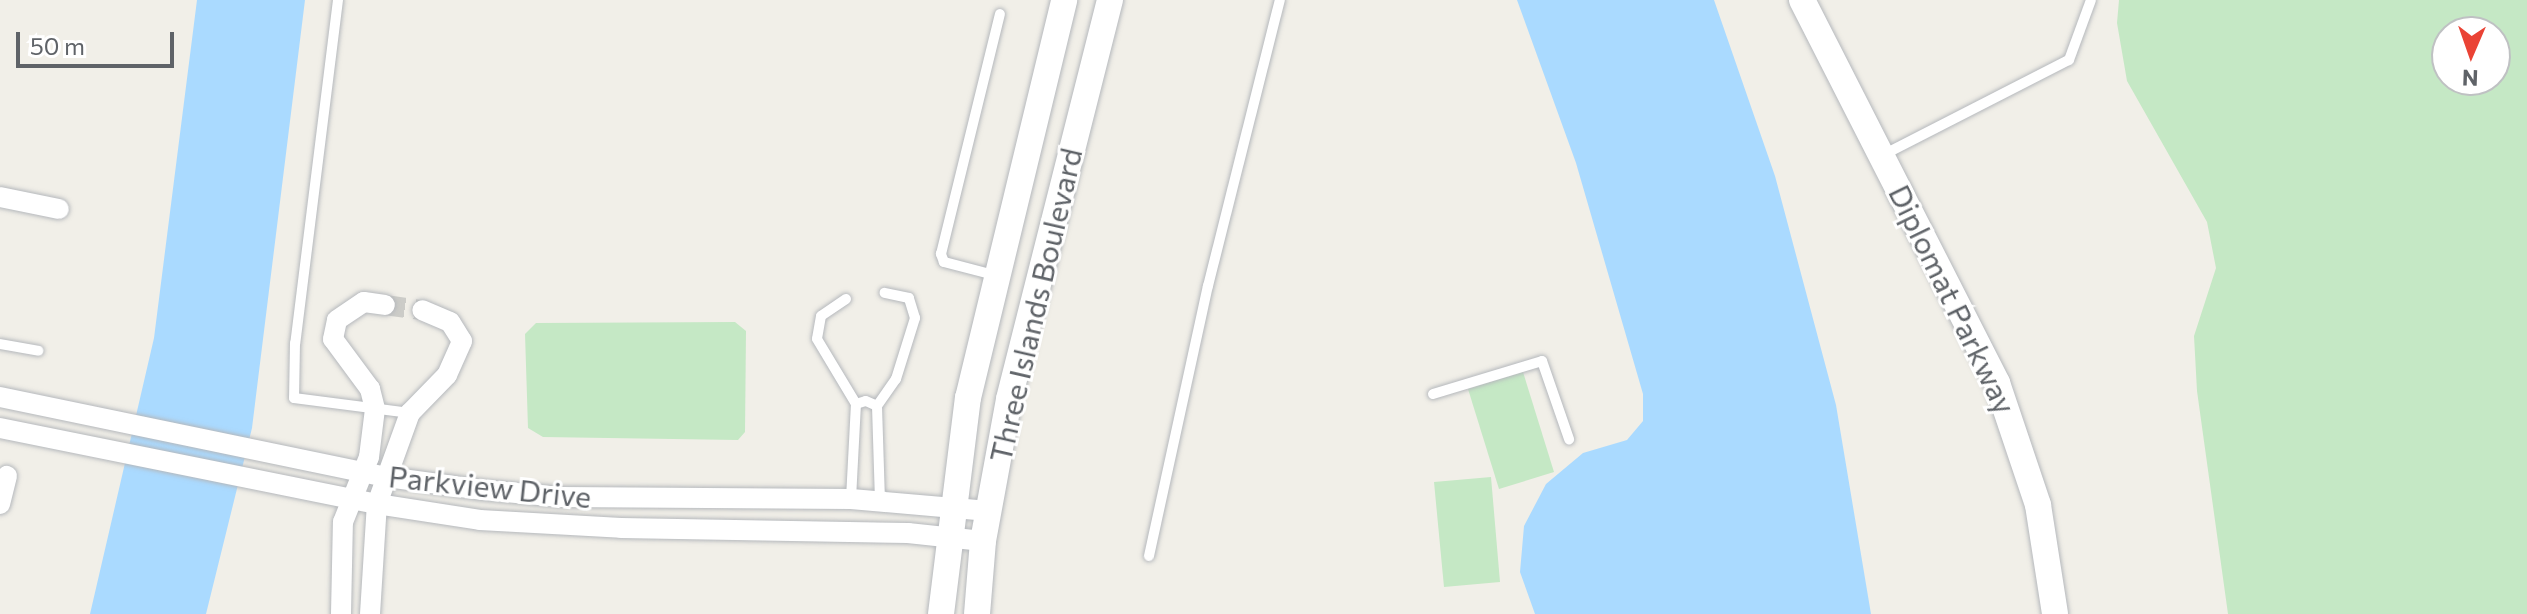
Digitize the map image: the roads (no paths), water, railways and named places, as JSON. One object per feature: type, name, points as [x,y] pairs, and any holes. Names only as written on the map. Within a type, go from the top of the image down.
[{"type":"street","name":"Three Islands Boulevard","points":[[941,614],[948,537],[968,398],[994,275],[1064,0]]},
{"type":"street","name":"Three Islands Boulevard","points":[[977,614],[983,541],[1009,399],[1110,0]]},
{"type":"street","name":"Diplomat Parkway","points":[[1802,0],[1997,383],[2024,452],[2038,505],[2055,614]]},
{"type":"street","points":[[0,197],[59,209]]},
{"type":"street","points":[[341,614],[343,522],[373,442],[375,409],[370,389],[333,339],[337,320],[364,302],[385,305]]},
{"type":"street","points":[[370,614],[377,504],[410,413],[453,367],[462,341],[450,322],[422,310]]},
{"type":"street","name":"Parkview Drive","points":[[0,397],[387,477],[483,490],[561,497],[880,500],[988,511]]},
{"type":"street","name":"Parkview Drive","points":[[0,428],[377,504],[480,520],[948,537],[983,541]]},
{"type":"street","points":[[0,504],[7,476]]},
{"type":"street","points":[[480,520],[483,490]]},
{"type":"lane","points":[[338,0],[295,343],[294,398],[410,413]]},
{"type":"lane","points":[[1149,556],[1208,286],[1280,0]]},
{"type":"lane","points":[[1883,155],[2069,60],[2091,0]]},
{"type":"lane","points":[[994,275],[944,262],[941,254],[1000,14]]},
{"type":"lane","points":[[880,500],[877,406],[896,379],[915,318],[909,298],[885,293]]},
{"type":"lane","points":[[846,299],[821,316],[817,339],[856,404],[851,499]]},
{"type":"lane","points":[[0,344],[38,351]]},
{"type":"lane","points":[[1433,394],[1542,361],[1569,439]]},
{"type":"lane","points":[[856,404],[877,406]]},
{"type":"water","points":[[197,0],[305,0],[252,428],[206,614],[90,614],[154,338]]},
{"type":"water","points":[[1517,0],[1714,0],[1775,176],[1836,405],[1871,614],[1535,614],[1520,572],[1524,526],[1546,484],[1583,453],[1627,440],[1643,421],[1643,394],[1576,163]]},
{"type":"tunnel","points":[[385,305],[422,310]]}]
